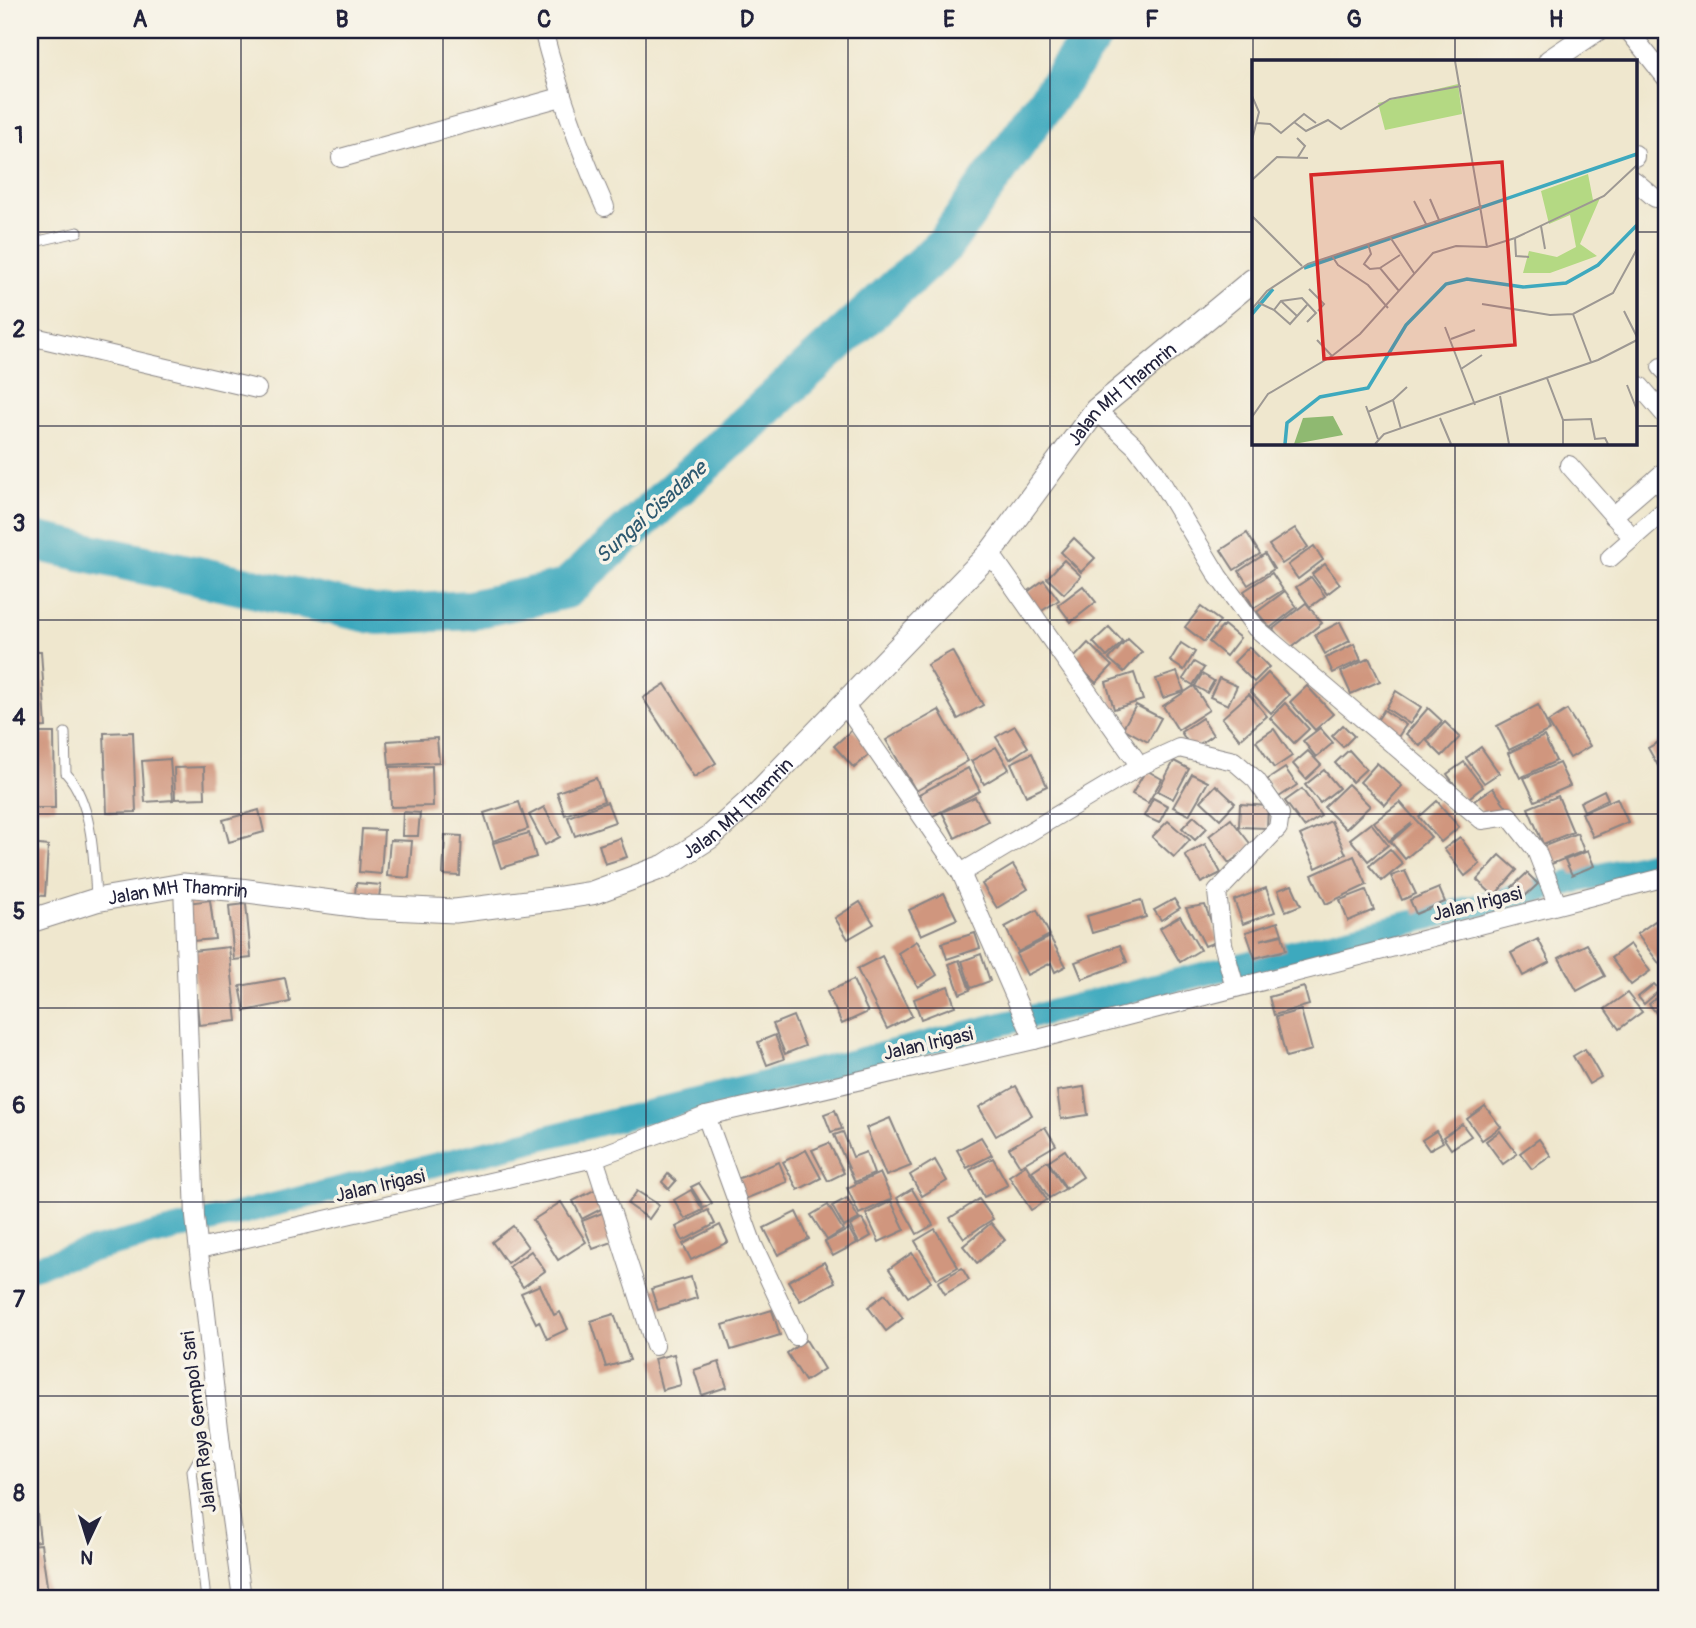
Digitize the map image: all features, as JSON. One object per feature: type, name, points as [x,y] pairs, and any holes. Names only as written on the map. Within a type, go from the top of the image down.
[{"type":"street","points":[[543,30],[561,97],[580,151],[605,207]]},
{"type":"street","points":[[1554,60],[1596,30]]},
{"type":"street","points":[[1628,30],[1666,78]]},
{"type":"street","points":[[341,158],[561,97]]},
{"type":"street","points":[[1636,182],[1655,198]]},
{"type":"street","name":"Jalan MH Thamrin","points":[[30,921],[96,900],[183,885],[369,907],[455,911],[592,893],[665,866],[710,837],[751,800],[990,553],[1096,410],[1252,281]]},
{"type":"street","points":[[30,337],[257,389]]},
{"type":"street","points":[[1640,386],[1666,416]]},
{"type":"street","points":[[1096,410],[1136,447],[1154,470],[1218,576],[1255,628],[1482,820],[1509,817],[1536,850],[1555,899]]},
{"type":"street","points":[[1569,465],[1633,538]]},
{"type":"street","points":[[1614,516],[1663,480]]},
{"type":"street","points":[[1610,558],[1666,509]]},
{"type":"street","points":[[990,553],[1139,766]]},
{"type":"street","points":[[845,705],[961,873],[1033,1037]]},
{"type":"street","points":[[961,873],[1139,766],[1179,748],[1234,761],[1256,780],[1280,814],[1278,828],[1217,892],[1223,944],[1234,982]]},
{"type":"street","name":"Jalan Irigasi","points":[[198,1245],[594,1158],[706,1116],[1033,1037],[1555,899],[1666,877]]},
{"type":"street","name":"Jalan Raya Gempol Sari","points":[[183,885],[195,1217],[222,1454],[242,1598]]},
{"type":"street","points":[[706,1116],[753,1245],[796,1336]]},
{"type":"street","points":[[594,1158],[655,1346]]},
{"type":"lane","points":[[30,243],[78,232]]},
{"type":"lane","points":[[65,733],[66,773],[75,784],[90,836],[96,900]]},
{"type":"lane","points":[[205,1591],[192,1471],[198,1460],[222,1454]]},
{"type":"building","points":[[1295,528],[1308,547],[1282,564],[1269,545]]},
{"type":"building","points":[[1247,533],[1260,554],[1234,570],[1221,550]]},
{"type":"building","points":[[1074,538],[1095,558],[1081,572],[1061,552]]},
{"type":"building","points":[[1314,546],[1323,560],[1298,579],[1288,565]]},
{"type":"building","points":[[1265,554],[1274,569],[1248,585],[1239,571]]},
{"type":"building","points":[[1064,560],[1081,576],[1064,594],[1047,578]]},
{"type":"building","points":[[1325,564],[1340,584],[1327,594],[1312,574]]},
{"type":"building","points":[[1272,573],[1283,590],[1254,608],[1244,591]]},
{"type":"building","points":[[1311,577],[1325,596],[1310,607],[1296,587]]},
{"type":"building","points":[[1044,580],[1059,600],[1040,612],[1026,593]]},
{"type":"building","points":[[1083,586],[1096,602],[1071,622],[1058,605]]},
{"type":"building","points":[[1285,591],[1297,607],[1270,628],[1257,612]]},
{"type":"building","points":[[1306,603],[1322,623],[1289,649],[1273,629]]},
{"type":"building","points":[[1201,607],[1220,621],[1204,642],[1185,627]]},
{"type":"building","points":[[1340,622],[1350,641],[1325,654],[1315,635]]},
{"type":"building","points":[[1224,625],[1240,638],[1226,656],[1209,642]]},
{"type":"building","points":[[1109,627],[1123,642],[1107,657],[1093,642]]},
{"type":"building","points":[[1128,639],[1142,652],[1124,672],[1109,659]]},
{"type":"building","points":[[1088,643],[1112,666],[1096,683],[1072,660]]},
{"type":"building","points":[[1181,643],[1195,652],[1184,670],[1170,661]]},
{"type":"building","points":[[1354,644],[1361,660],[1333,673],[1326,658]]},
{"type":"building","points":[[1249,647],[1269,667],[1254,682],[1234,662]]},
{"type":"building","points":[[30,651],[41,651],[46,727],[30,728]]},
{"type":"building","points":[[952,651],[983,705],[958,719],[927,665]]},
{"type":"building","points":[[1369,658],[1380,681],[1351,694],[1341,672]]},
{"type":"building","points":[[1194,662],[1204,668],[1193,685],[1183,679]]},
{"type":"building","points":[[1177,672],[1184,691],[1163,698],[1156,679]]},
{"type":"building","points":[[1134,673],[1143,700],[1114,709],[1106,682]]},
{"type":"building","points":[[1268,673],[1289,695],[1271,713],[1250,691]]},
{"type":"building","points":[[1202,674],[1214,681],[1207,693],[1195,686]]},
{"type":"building","points":[[1219,678],[1237,686],[1228,705],[1210,697]]},
{"type":"building","points":[[665,684],[716,763],[694,777],[643,698]]},
{"type":"building","points":[[1194,686],[1209,710],[1178,730],[1163,706]]},
{"type":"building","points":[[1307,686],[1333,714],[1315,730],[1290,702]]},
{"type":"building","points":[[1396,691],[1421,707],[1410,724],[1386,708]]},
{"type":"building","points":[[1249,694],[1267,716],[1240,739],[1222,718]]},
{"type":"building","points":[[1285,703],[1309,729],[1294,743],[1270,718]]},
{"type":"building","points":[[1136,705],[1161,718],[1148,742],[1123,728]]},
{"type":"building","points":[[1538,705],[1550,730],[1509,750],[1497,726]]},
{"type":"building","points":[[1428,708],[1442,721],[1420,746],[1406,734]]},
{"type":"building","points":[[939,710],[968,761],[916,791],[886,740]]},
{"type":"building","points":[[1384,710],[1406,725],[1398,737],[1376,722]]},
{"type":"building","points":[[1567,710],[1590,746],[1570,758],[1548,722]]},
{"type":"building","points":[[1202,718],[1213,735],[1192,749],[1181,732]]},
{"type":"building","points":[[1445,722],[1460,737],[1442,756],[1427,741]]},
{"type":"building","points":[[1343,725],[1354,736],[1343,747],[1332,736]]},
{"type":"building","points":[[1015,726],[1028,747],[1010,759],[996,737]]},
{"type":"building","points":[[1320,728],[1333,743],[1316,757],[1303,741]]},
{"type":"building","points":[[853,729],[873,751],[854,768],[834,746]]},
{"type":"building","points":[[1274,729],[1292,756],[1274,768],[1256,741]]},
{"type":"building","points":[[133,732],[136,812],[107,813],[104,733]]},
{"type":"building","points":[[30,733],[54,733],[55,808],[30,808]]},
{"type":"building","points":[[1544,736],[1556,761],[1520,778],[1508,753]]},
{"type":"building","points":[[437,738],[439,762],[389,765],[387,741]]},
{"type":"building","points":[[1666,738],[1666,768],[1661,771],[1648,748]]},
{"type":"building","points":[[996,747],[1009,769],[984,784],[971,761]]},
{"type":"building","points":[[1481,747],[1499,773],[1484,783],[1466,758]]},
{"type":"building","points":[[1349,750],[1366,769],[1352,782],[1335,763]]},
{"type":"building","points":[[1308,751],[1321,765],[1306,779],[1293,764]]},
{"type":"building","points":[[1032,753],[1047,786],[1026,796],[1011,763]]},
{"type":"building","points":[[170,759],[173,800],[145,802],[142,761]]},
{"type":"building","points":[[1174,761],[1189,769],[1173,799],[1158,791]]},
{"type":"building","points":[[1464,762],[1483,787],[1466,800],[1447,774]]},
{"type":"building","points":[[1377,763],[1402,786],[1385,805],[1360,782]]},
{"type":"building","points":[[1559,763],[1570,786],[1535,801],[1524,778]]},
{"type":"building","points":[[432,766],[433,806],[391,807],[390,767]]},
{"type":"building","points":[[204,767],[205,798],[175,799],[174,768]]},
{"type":"building","points":[[968,768],[980,791],[931,817],[919,794]]},
{"type":"building","points":[[1285,768],[1297,785],[1279,797],[1267,780]]},
{"type":"building","points":[[1146,770],[1162,779],[1148,803],[1132,794]]},
{"type":"building","points":[[1324,770],[1339,788],[1320,803],[1305,785]]},
{"type":"building","points":[[1192,774],[1208,782],[1189,815],[1173,807]]},
{"type":"building","points":[[596,778],[604,801],[565,815],[557,792]]},
{"type":"building","points":[[1348,784],[1370,806],[1346,829],[1324,807]]},
{"type":"building","points":[[1216,785],[1235,803],[1220,819],[1201,801]]},
{"type":"building","points":[[1493,788],[1508,809],[1486,816],[1474,801]]},
{"type":"building","points":[[1302,789],[1321,816],[1304,827],[1285,801]]},
{"type":"building","points":[[1604,790],[1608,799],[1584,811],[1580,802]]},
{"type":"building","points":[[1558,796],[1573,832],[1543,844],[1528,808]]},
{"type":"building","points":[[975,797],[988,821],[955,838],[942,812]]},
{"type":"building","points":[[1153,798],[1168,806],[1159,823],[1144,816]]},
{"type":"building","points":[[1617,798],[1628,822],[1593,837],[1582,813]]},
{"type":"building","points":[[1437,801],[1459,827],[1441,842],[1419,817]]},
{"type":"building","points":[[519,802],[528,829],[493,841],[484,813]]},
{"type":"building","points":[[607,802],[615,822],[575,836],[568,817]]},
{"type":"building","points":[[1400,802],[1431,837],[1405,859],[1391,842],[1412,823],[1389,841],[1374,822]]},
{"type":"building","points":[[1240,804],[1268,806],[1267,828],[1239,827]]},
{"type":"building","points":[[544,807],[560,837],[545,845],[529,815]]},
{"type":"building","points":[[259,810],[264,832],[229,842],[223,820]]},
{"type":"building","points":[[403,812],[420,813],[418,836],[402,836]]},
{"type":"building","points":[[1194,816],[1207,828],[1195,840],[1182,828]]},
{"type":"building","points":[[1231,819],[1252,846],[1229,863],[1209,836]]},
{"type":"building","points":[[1168,821],[1190,840],[1174,857],[1152,837]]},
{"type":"building","points":[[1331,821],[1346,854],[1316,868],[1300,835]]},
{"type":"building","points":[[1371,823],[1388,845],[1368,861],[1350,839]]},
{"type":"building","points":[[362,829],[384,830],[381,874],[359,872]]},
{"type":"building","points":[[529,833],[536,857],[501,868],[493,843]]},
{"type":"building","points":[[1577,833],[1584,851],[1549,865],[1542,847]]},
{"type":"building","points":[[445,835],[462,836],[460,876],[443,875]]},
{"type":"building","points":[[1460,837],[1480,864],[1465,876],[1444,849]]},
{"type":"building","points":[[620,838],[627,857],[605,864],[599,845]]},
{"type":"building","points":[[390,840],[412,841],[409,878],[387,876]]},
{"type":"building","points":[[30,844],[48,846],[45,896],[30,895]]},
{"type":"building","points":[[1205,844],[1221,873],[1201,883],[1185,855]]},
{"type":"building","points":[[1390,849],[1403,864],[1382,881],[1369,866]]},
{"type":"building","points":[[1588,851],[1594,866],[1572,875],[1565,860]]},
{"type":"building","points":[[1500,855],[1517,870],[1494,896],[1477,880]]},
{"type":"building","points":[[1354,856],[1367,885],[1326,904],[1312,875]]},
{"type":"building","points":[[1013,865],[1028,889],[997,908],[982,884]]},
{"type":"building","points":[[1405,871],[1416,894],[1402,900],[1391,876]]},
{"type":"building","points":[[1527,873],[1538,884],[1523,898],[1512,887]]},
{"type":"building","points":[[356,883],[381,885],[379,897],[355,895]]},
{"type":"building","points":[[1292,885],[1301,905],[1286,911],[1278,890]]},
{"type":"building","points":[[1266,888],[1275,912],[1243,924],[1234,900]]},
{"type":"building","points":[[1439,888],[1445,902],[1416,914],[1410,900]]},
{"type":"building","points":[[1366,890],[1374,910],[1348,921],[1340,900]]},
{"type":"building","points":[[944,893],[957,919],[921,935],[909,910]]},
{"type":"building","points":[[1174,899],[1180,908],[1161,920],[1154,910]]},
{"type":"building","points":[[210,900],[215,939],[192,941],[187,903]]},
{"type":"building","points":[[1141,900],[1146,917],[1092,933],[1087,916]]},
{"type":"building","points":[[860,902],[874,924],[848,939],[835,918]]},
{"type":"building","points":[[246,904],[251,958],[234,960],[229,906]]},
{"type":"building","points":[[1205,905],[1218,941],[1205,946],[1186,908]]},
{"type":"building","points":[[1037,910],[1050,935],[1018,952],[1005,927]]},
{"type":"building","points":[[1666,915],[1666,932],[1658,922]]},
{"type":"building","points":[[1180,916],[1200,950],[1180,962],[1160,928]]},
{"type":"building","points":[[1655,921],[1666,936],[1666,961],[1661,966],[1637,934]]},
{"type":"building","points":[[1278,922],[1282,934],[1260,940],[1282,935],[1286,950],[1255,958],[1246,932]]},
{"type":"building","points":[[975,933],[980,948],[947,959],[942,943]]},
{"type":"building","points":[[1050,937],[1066,966],[1055,972],[1051,963],[1027,975],[1016,954]]},
{"type":"building","points":[[1538,939],[1550,962],[1523,976],[1511,953]]},
{"type":"building","points":[[917,941],[937,975],[918,987],[898,953]]},
{"type":"building","points":[[1587,944],[1605,976],[1577,991],[1559,958]]},
{"type":"building","points":[[1630,944],[1650,971],[1631,985],[1611,958]]},
{"type":"building","points":[[1120,945],[1127,962],[1082,979],[1075,962]]},
{"type":"building","points":[[229,947],[237,1021],[199,1025],[192,951]]},
{"type":"building","points":[[981,954],[990,981],[971,988],[962,961]]},
{"type":"building","points":[[882,956],[912,1016],[887,1029],[857,969]]},
{"type":"building","points":[[959,960],[970,990],[960,994],[949,964]]},
{"type":"building","points":[[285,978],[290,1002],[245,1011],[240,986]]},
{"type":"building","points":[[853,980],[868,1012],[842,1024],[827,992]]},
{"type":"building","points":[[1654,984],[1660,990],[1644,1004],[1638,997]]},
{"type":"building","points":[[948,986],[955,1006],[921,1019],[914,999]]},
{"type":"building","points":[[1304,987],[1309,1005],[1274,1015],[1269,997]]},
{"type":"building","points":[[1664,991],[1666,993],[1666,1025],[1649,1004]]},
{"type":"building","points":[[1627,993],[1642,1012],[1619,1029],[1605,1009]]},
{"type":"building","points":[[1301,1010],[1312,1050],[1286,1057],[1276,1017]]},
{"type":"building","points":[[793,1016],[805,1046],[785,1054],[773,1024]]},
{"type":"building","points":[[775,1035],[784,1059],[767,1065],[758,1042]]},
{"type":"building","points":[[1585,1049],[1601,1077],[1589,1084],[1573,1056]]},
{"type":"building","points":[[1016,1086],[1032,1115],[996,1136],[979,1107]]},
{"type":"building","points":[[1084,1087],[1088,1115],[1061,1119],[1057,1091]]},
{"type":"building","points":[[1485,1106],[1501,1127],[1482,1140],[1467,1119]]},
{"type":"building","points":[[835,1110],[842,1129],[831,1132],[824,1114]]},
{"type":"building","points":[[890,1118],[911,1166],[886,1176],[866,1128]]},
{"type":"building","points":[[1462,1124],[1471,1136],[1451,1149],[1443,1137]]},
{"type":"building","points":[[1045,1127],[1056,1145],[1020,1166],[1009,1148]]},
{"type":"building","points":[[1436,1131],[1443,1142],[1429,1150],[1422,1140]]},
{"type":"building","points":[[1500,1131],[1517,1154],[1503,1164],[1486,1141]]},
{"type":"building","points":[[843,1132],[853,1157],[866,1152],[874,1174],[855,1182],[834,1135]]},
{"type":"building","points":[[981,1137],[992,1155],[967,1168],[957,1150]]},
{"type":"building","points":[[1539,1139],[1551,1156],[1532,1169],[1520,1153]]},
{"type":"building","points":[[829,1143],[844,1173],[828,1181],[812,1150]]},
{"type":"building","points":[[806,1150],[821,1178],[798,1190],[783,1162]]},
{"type":"building","points":[[1065,1150],[1083,1177],[1066,1188],[1048,1161]]},
{"type":"building","points":[[993,1158],[1008,1185],[984,1197],[970,1170]]},
{"type":"building","points":[[935,1160],[947,1181],[922,1196],[910,1175]]},
{"type":"building","points":[[1047,1161],[1065,1189],[1049,1198],[1032,1171]]},
{"type":"building","points":[[779,1162],[787,1182],[745,1199],[737,1179]]},
{"type":"building","points":[[1026,1165],[1047,1200],[1031,1210],[1009,1176]]},
{"type":"building","points":[[880,1173],[892,1199],[859,1214],[847,1188]]},
{"type":"building","points":[[668,1174],[676,1181],[669,1189],[662,1182]]},
{"type":"building","points":[[699,1183],[712,1203],[704,1208],[691,1187]]},
{"type":"building","points":[[596,1189],[605,1207],[582,1219],[573,1201]]},
{"type":"building","points":[[912,1189],[933,1225],[917,1234],[897,1198]]},
{"type":"building","points":[[691,1190],[703,1210],[685,1219],[674,1200]]},
{"type":"building","points":[[637,1191],[659,1205],[649,1219],[628,1204]]},
{"type":"building","points":[[847,1198],[859,1219],[844,1227],[832,1206]]},
{"type":"building","points":[[979,1199],[993,1219],[964,1238],[950,1218]]},
{"type":"building","points":[[891,1201],[905,1230],[879,1242],[866,1214]]},
{"type":"building","points":[[561,1202],[586,1242],[558,1260],[533,1220]]},
{"type":"building","points":[[828,1205],[843,1230],[827,1240],[811,1215]]},
{"type":"building","points":[[708,1210],[715,1224],[683,1241],[676,1227]]},
{"type":"building","points":[[607,1211],[618,1240],[593,1249],[582,1221]]},
{"type":"building","points":[[796,1212],[809,1239],[778,1255],[764,1228]]},
{"type":"building","points":[[862,1219],[871,1236],[859,1243],[850,1226]]},
{"type":"building","points":[[991,1223],[1005,1240],[977,1263],[963,1246]]},
{"type":"building","points":[[720,1225],[728,1242],[691,1260],[683,1244]]},
{"type":"building","points":[[513,1226],[528,1247],[507,1263],[492,1242]]},
{"type":"building","points":[[849,1229],[857,1243],[833,1256],[825,1242]]},
{"type":"building","points":[[935,1229],[958,1267],[937,1279],[915,1241]]},
{"type":"building","points":[[531,1251],[545,1271],[523,1287],[509,1267]]},
{"type":"building","points":[[912,1253],[931,1282],[908,1297],[889,1269]]},
{"type":"building","points":[[824,1262],[835,1282],[800,1301],[788,1281]]},
{"type":"building","points":[[962,1268],[969,1280],[945,1294],[938,1282]]},
{"type":"building","points":[[691,1277],[697,1298],[658,1310],[651,1289]]},
{"type":"building","points":[[540,1285],[554,1315],[560,1312],[568,1329],[547,1339],[521,1293]]},
{"type":"building","points":[[885,1294],[903,1318],[886,1331],[868,1307]]},
{"type":"building","points":[[772,1310],[780,1335],[731,1350],[723,1325]]},
{"type":"building","points":[[614,1314],[630,1360],[606,1367],[591,1321]]},
{"type":"building","points":[[806,1340],[824,1369],[805,1381],[787,1353]]},
{"type":"building","points":[[674,1354],[681,1385],[662,1390],[654,1359]]},
{"type":"building","points":[[719,1362],[727,1387],[702,1395],[694,1370]]},
{"type":"building","points":[[34,1487],[40,1541],[30,1542],[30,1488]]},
{"type":"building","points":[[41,1544],[48,1592],[30,1594],[30,1545]]},
{"type":"waterway","name":"Sungai Cisadane","points":[[30,540],[378,615],[470,610],[566,589],[945,244],[1097,30]]},
{"type":"waterway","points":[[30,1268],[88,1251],[1666,859]]}]
